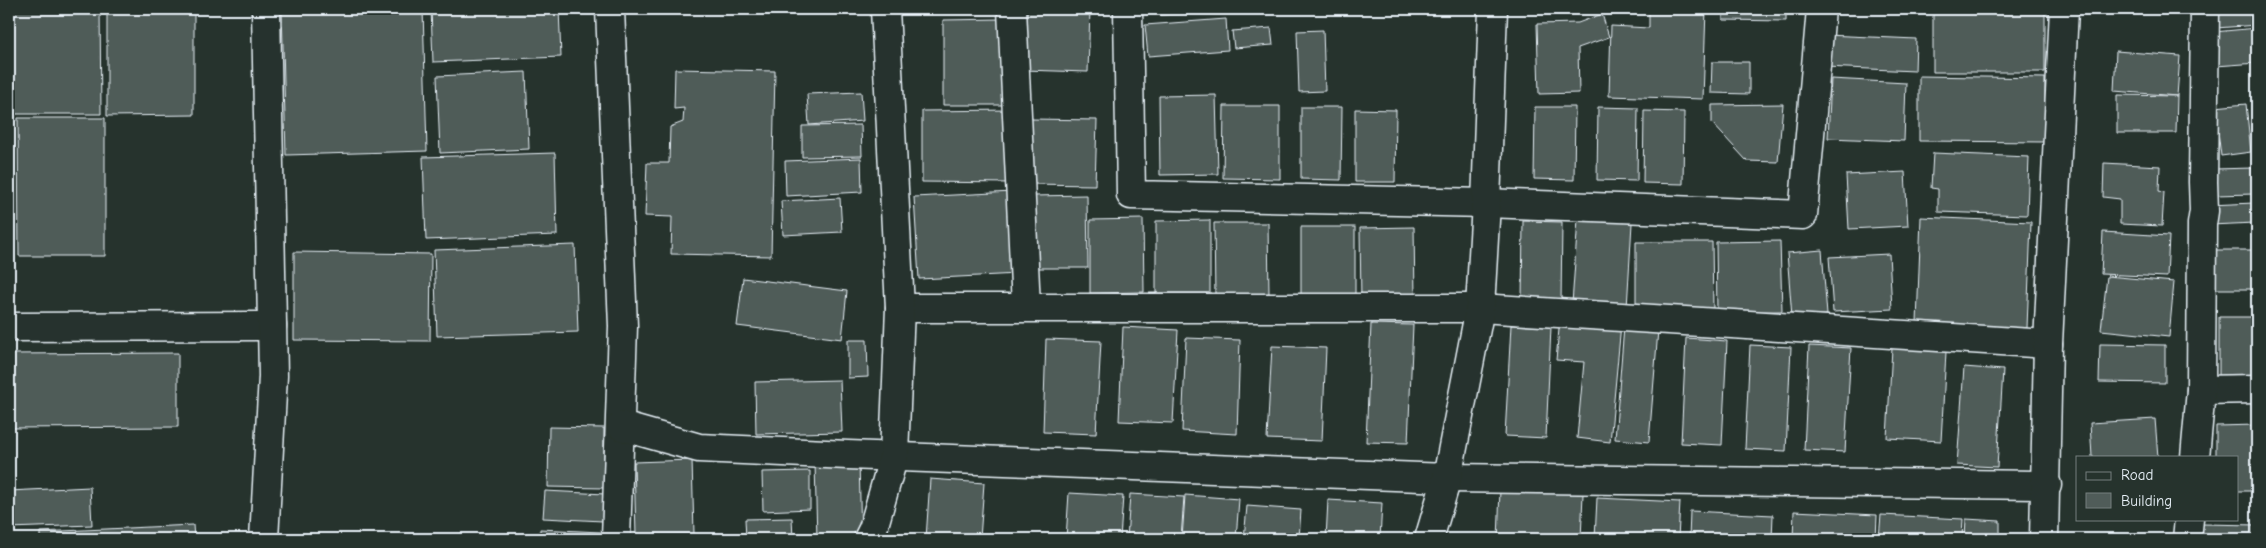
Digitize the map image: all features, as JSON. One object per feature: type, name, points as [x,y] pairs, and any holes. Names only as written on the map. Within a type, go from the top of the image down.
[{"type":"street","points":[[264,539],[273,376],[266,9]]},
{"type":"street","points":[[610,9],[623,326],[616,539]]},
{"type":"street","points":[[874,536],[894,455],[900,308],[885,9]]},
{"type":"street","points":[[1012,9],[1026,307]]},
{"type":"street","points":[[1128,9],[1131,195],[1486,202],[1803,214],[1821,9]]},
{"type":"street","points":[[1429,539],[1447,478],[1480,308],[1493,9]]},
{"type":"street","points":[[2044,539],[2047,485],[2048,344],[2064,9]]},
{"type":"street","points":[[2195,456],[2201,390],[2205,9]]},
{"type":"street","points":[[900,308],[1480,308],[2048,344]]},
{"type":"street","points":[[9,327],[272,326]]},
{"type":"street","points":[[2201,390],[2257,389]]},
{"type":"street","points":[[621,426],[699,448],[1447,478],[2047,485]]},
{"type":"street","points":[[2187,539],[2189,520]]},
{"type":"building","points":[[13,9],[100,9],[101,114],[14,114]]},
{"type":"building","points":[[107,9],[194,9],[194,115],[107,116]]},
{"type":"building","points":[[282,9],[423,9],[427,151],[286,155]]},
{"type":"building","points":[[431,9],[559,9],[561,57],[433,62]]},
{"type":"building","points":[[1024,9],[1090,9],[1088,72],[1023,70]]},
{"type":"building","points":[[1161,9],[1228,9],[1228,11],[1161,15]]},
{"type":"building","points":[[1649,9],[1706,9],[1703,99],[1609,96],[1611,26],[1649,28]]},
{"type":"building","points":[[1723,9],[1786,9],[1786,21],[1723,20]]},
{"type":"building","points":[[2214,9],[2257,9],[2257,25],[2216,28]]},
{"type":"building","points":[[1933,10],[2045,11],[2045,72],[1933,72]]},
{"type":"building","points":[[1602,14],[1609,37],[1578,48],[1579,93],[1539,94],[1537,24],[1578,23]]},
{"type":"building","points":[[1002,19],[1003,105],[943,105],[943,20]]},
{"type":"building","points":[[1226,19],[1228,50],[1148,56],[1145,25]]},
{"type":"building","points":[[1271,28],[1273,45],[1234,48],[1232,31]]},
{"type":"building","points":[[2257,28],[2257,63],[2216,66],[2214,32]]},
{"type":"building","points":[[1323,30],[1325,91],[1299,92],[1297,31]]},
{"type":"building","points":[[1826,35],[1916,39],[1915,71],[1825,67]]},
{"type":"building","points":[[2116,51],[2180,56],[2177,96],[2114,91]]},
{"type":"building","points":[[1712,62],[1749,62],[1749,94],[1711,93]]},
{"type":"building","points":[[675,69],[775,71],[771,256],[671,254],[672,217],[645,216],[647,163],[669,163],[670,127],[683,122],[684,108],[674,109]]},
{"type":"building","points":[[526,72],[529,149],[440,153],[437,76]]},
{"type":"building","points":[[1919,76],[2045,78],[2045,142],[1919,141]]},
{"type":"building","points":[[1831,79],[1906,83],[1904,141],[1828,138]]},
{"type":"building","points":[[861,92],[863,121],[809,125],[807,94]]},
{"type":"building","points":[[1216,95],[1218,174],[1160,175],[1159,96]]},
{"type":"building","points":[[2117,95],[2177,96],[2176,133],[2117,133]]},
{"type":"building","points":[[1783,104],[1778,162],[1747,161],[1712,123],[1712,105]]},
{"type":"building","points":[[2246,104],[2251,152],[2221,156],[2215,107]]},
{"type":"building","points":[[1224,106],[1280,106],[1280,179],[1223,178]]},
{"type":"building","points":[[1301,107],[1342,107],[1341,180],[1301,179]]},
{"type":"building","points":[[1535,107],[1575,107],[1574,180],[1534,179]]},
{"type":"building","points":[[1598,107],[1638,108],[1637,181],[1597,180]]},
{"type":"building","points":[[1355,109],[1396,110],[1395,182],[1355,182]]},
{"type":"building","points":[[1012,110],[1011,183],[922,182],[922,111]]},
{"type":"building","points":[[1644,111],[1684,112],[1683,184],[1643,183]]},
{"type":"building","points":[[18,118],[105,118],[105,256],[19,256]]},
{"type":"building","points":[[1031,119],[1097,120],[1095,185],[1029,184]]},
{"type":"building","points":[[861,125],[862,156],[802,157],[802,126]]},
{"type":"building","points":[[555,153],[557,235],[426,240],[423,157]]},
{"type":"building","points":[[1933,153],[2029,157],[2027,215],[1938,212],[1938,189],[1931,188]]},
{"type":"building","points":[[861,158],[862,192],[786,196],[785,161]]},
{"type":"building","points":[[2104,163],[2160,166],[2159,191],[2164,192],[2162,226],[2120,224],[2120,199],[2103,197]]},
{"type":"building","points":[[2253,168],[2254,194],[2215,195],[2214,169]]},
{"type":"building","points":[[1905,172],[1908,226],[1849,229],[1846,175]]},
{"type":"building","points":[[1013,192],[1018,274],[919,279],[914,197]]},
{"type":"building","points":[[1087,195],[1088,268],[1035,268],[1033,196]]},
{"type":"building","points":[[840,198],[842,232],[783,235],[781,201]]},
{"type":"building","points":[[2254,203],[2255,223],[2210,225],[2210,205]]},
{"type":"building","points":[[1921,217],[2031,222],[2027,328],[1917,323]]},
{"type":"building","points":[[1143,219],[1144,292],[1090,293],[1090,220]]},
{"type":"building","points":[[1578,219],[1632,223],[1627,308],[1572,304]]},
{"type":"building","points":[[1210,220],[1210,293],[1156,293],[1156,221]]},
{"type":"building","points":[[1523,221],[1562,222],[1561,302],[1522,301]]},
{"type":"building","points":[[1214,223],[1268,223],[1269,295],[1215,296]]},
{"type":"building","points":[[1301,227],[1355,227],[1355,299],[1301,299]]},
{"type":"building","points":[[1414,227],[1415,299],[1361,300],[1360,228]]},
{"type":"building","points":[[2103,232],[2169,236],[2167,277],[2101,274]]},
{"type":"building","points":[[1780,241],[1782,311],[1717,312],[1716,242]]},
{"type":"building","points":[[1636,242],[1712,242],[1713,310],[1636,310]]},
{"type":"building","points":[[575,245],[578,332],[437,336],[434,250]]},
{"type":"building","points":[[1822,250],[1827,315],[1792,317],[1787,253]]},
{"type":"building","points":[[2210,250],[2257,250],[2257,289],[2212,289]]},
{"type":"building","points":[[294,252],[431,254],[430,341],[294,340]]},
{"type":"building","points":[[1889,254],[1892,309],[1833,312],[1829,257]]},
{"type":"building","points":[[2107,276],[2174,282],[2169,337],[2101,330]]},
{"type":"building","points":[[743,278],[847,291],[842,339],[737,326]]},
{"type":"building","points":[[2219,317],[2257,317],[2257,380],[2219,381]]},
{"type":"building","points":[[1560,319],[1621,325],[1610,442],[1577,438],[1584,362],[1556,360]]},
{"type":"building","points":[[1371,324],[1413,325],[1408,443],[1366,442]]},
{"type":"building","points":[[1511,325],[1551,327],[1546,438],[1505,436]]},
{"type":"building","points":[[1123,327],[1178,330],[1173,423],[1119,421]]},
{"type":"building","points":[[1624,327],[1658,330],[1649,442],[1615,439]]},
{"type":"building","points":[[1186,338],[1240,340],[1237,434],[1182,431]]},
{"type":"building","points":[[1686,338],[1727,341],[1722,445],[1681,443]]},
{"type":"building","points":[[1046,339],[1101,341],[1096,434],[1043,432]]},
{"type":"building","points":[[848,340],[867,340],[868,377],[848,378]]},
{"type":"building","points":[[2100,344],[2165,345],[2165,383],[2099,382]]},
{"type":"building","points":[[1750,345],[1791,347],[1786,451],[1745,449]]},
{"type":"building","points":[[1272,346],[1326,348],[1322,441],[1267,439]]},
{"type":"building","points":[[1809,346],[1851,348],[1845,452],[1804,450]]},
{"type":"building","points":[[1892,348],[1946,352],[1941,441],[1887,438]]},
{"type":"building","points":[[178,353],[178,427],[9,428],[9,354]]},
{"type":"building","points":[[1964,367],[2003,370],[1997,467],[1957,465]]},
{"type":"building","points":[[840,380],[842,432],[756,434],[755,382]]},
{"type":"building","points":[[2155,419],[2158,456],[2092,456],[2090,423]]},
{"type":"building","points":[[2257,425],[2257,491],[2238,491],[2238,456],[2216,456],[2216,426]]},
{"type":"building","points":[[549,427],[604,428],[604,488],[548,487]]},
{"type":"building","points":[[692,460],[694,534],[636,535],[634,462]]},
{"type":"building","points":[[859,462],[861,539],[817,539],[815,463]]},
{"type":"building","points":[[810,471],[810,509],[763,511],[762,472]]},
{"type":"building","points":[[930,479],[984,483],[980,539],[926,539]]},
{"type":"building","points":[[90,487],[92,525],[9,528],[9,491]]},
{"type":"building","points":[[1500,490],[1583,494],[1581,539],[1498,539]]},
{"type":"building","points":[[545,491],[605,494],[603,521],[543,518]]},
{"type":"building","points":[[1069,493],[1123,496],[1120,539],[1066,539]]},
{"type":"building","points":[[1130,494],[1184,497],[1181,539],[1127,539]]},
{"type":"building","points":[[1185,495],[1239,499],[1236,539],[1182,539]]},
{"type":"building","points":[[1597,498],[1680,502],[1678,539],[1595,539]]},
{"type":"building","points":[[1328,500],[1382,503],[1380,539],[1326,539]]},
{"type":"building","points":[[1247,506],[1301,510],[1299,539],[1244,539]]},
{"type":"building","points":[[1690,511],[1773,515],[1772,539],[1689,539]]},
{"type":"building","points":[[1794,511],[1877,515],[1876,539],[1793,539]]},
{"type":"building","points":[[1881,515],[1963,519],[1962,539],[1879,539]]},
{"type":"building","points":[[792,518],[793,539],[746,539],[745,519]]},
{"type":"building","points":[[1966,519],[2000,521],[2000,539],[1965,539]]},
{"type":"building","points":[[2202,524],[2257,525],[2257,539],[2202,539]]},
{"type":"building","points":[[193,525],[194,539],[40,539],[40,532]]},
{"type":"building","points":[[540,529],[600,532],[600,539],[540,539]]}]
